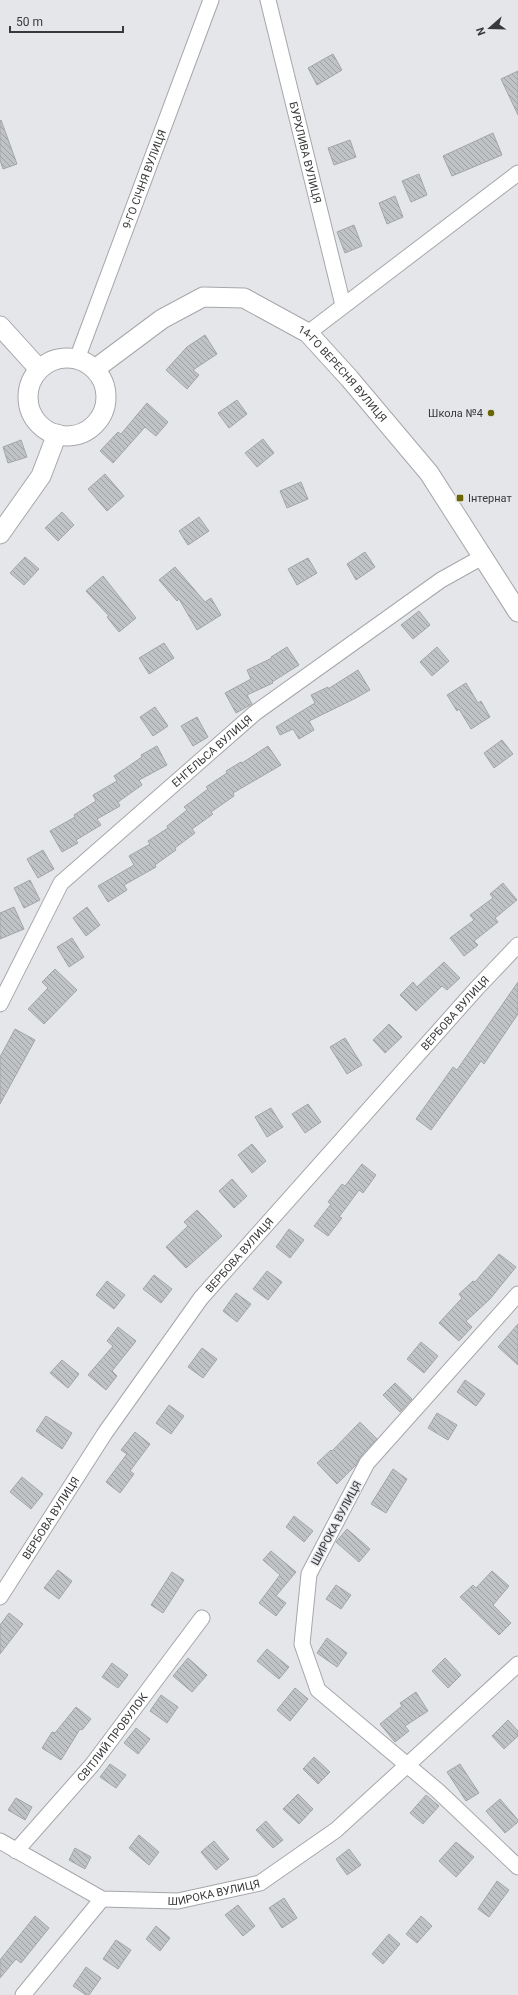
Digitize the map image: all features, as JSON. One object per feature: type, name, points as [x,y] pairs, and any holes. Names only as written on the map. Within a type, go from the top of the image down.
[{"type":"street","name":"9-ГО СІЧНЯ ВУЛИЦЯ","points":[[77,359],[211,0]]},
{"type":"street","name":"БУРХЛИВА ВУЛИЦЯ","points":[[268,0],[343,305]]},
{"type":"street","points":[[308,333],[518,173]]},
{"type":"street","name":"14-ГО ВЕРЕСНЯ ВУЛИЦЯ","points":[[95,369],[162,319],[203,297],[244,298],[308,333],[349,378],[429,473],[484,556],[518,612]]},
{"type":"street","points":[[0,326],[39,369]]},
{"type":"street","points":[[57,359],[77,359],[95,369],[101,377],[105,391],[105,407],[95,424],[77,434],[57,434],[40,424],[30,407],[29,386],[39,369],[47,363],[57,359]]},
{"type":"street","points":[[0,534],[41,476],[57,434]]},
{"type":"street","name":"ЕНГЕЛЬСА ВУЛИЦЯ","points":[[0,1004],[61,883],[255,713],[441,580],[484,556]]},
{"type":"street","name":"ВЕРБОВА ВУЛИЦЯ","points":[[0,1597],[106,1433],[201,1298],[477,988],[518,945]]},
{"type":"street","name":"ШИРОКА ВУЛИЦЯ","points":[[518,1294],[367,1463],[309,1574],[302,1644],[318,1690],[408,1765],[518,1867]]},
{"type":"street","name":"СВІТЛИЙ ПРОВУЛОК","points":[[16,1851],[92,1765],[202,1618]]},
{"type":"street","name":"ШИРОКА ВУЛИЦЯ","points":[[102,1899],[178,1901],[260,1883],[336,1830],[518,1664]]},
{"type":"street","points":[[0,1841],[102,1899],[23,1995]]},
{"type":"building","points":[[333,54],[342,70],[317,85],[308,68]]},
{"type":"building","points":[[518,71],[518,115],[501,79]]},
{"type":"building","points":[[1,120],[17,164],[3,169],[0,160]]},
{"type":"building","points":[[493,133],[502,155],[452,176],[443,156]]},
{"type":"building","points":[[350,140],[356,157],[334,165],[328,148]]},
{"type":"building","points":[[419,174],[427,195],[411,202],[402,181]]},
{"type":"building","points":[[395,196],[403,217],[387,224],[379,203]]},
{"type":"building","points":[[354,225],[362,246],[345,253],[337,232]]},
{"type":"building","points":[[205,335],[217,354],[193,370],[199,375],[187,389],[166,370],[187,347]]},
{"type":"building","points":[[237,400],[247,414],[229,428],[218,413]]},
{"type":"building","points":[[147,403],[168,422],[156,436],[145,427],[113,463],[100,451],[118,432],[121,434]]},
{"type":"building","points":[[263,439],[274,453],[257,467],[245,453]]},
{"type":"building","points":[[21,440],[27,457],[8,463],[3,447]]},
{"type":"building","points":[[105,474],[124,496],[107,511],[88,489]]},
{"type":"building","points":[[301,482],[308,499],[287,508],[280,491]]},
{"type":"building","points":[[62,512],[74,525],[58,541],[45,528]]},
{"type":"building","points":[[199,517],[209,531],[188,545],[179,531]]},
{"type":"building","points":[[365,552],[375,567],[356,580],[347,564]]},
{"type":"building","points":[[25,557],[39,569],[24,585],[10,573]]},
{"type":"building","points":[[308,558],[317,573],[297,585],[288,569]]},
{"type":"building","points":[[175,567],[205,602],[211,598],[221,615],[197,630],[179,599],[177,601],[159,580]]},
{"type":"building","points":[[103,576],[136,618],[119,632],[107,617],[109,616],[86,591]]},
{"type":"building","points":[[419,611],[430,625],[413,639],[401,625]]},
{"type":"building","points":[[164,643],[174,658],[149,674],[139,658]]},
{"type":"building","points":[[287,647],[299,665],[272,682],[273,683],[247,695],[252,704],[236,713],[225,693],[251,679],[247,670],[272,658],[271,657]]},
{"type":"building","points":[[437,647],[449,661],[432,676],[420,662]]},
{"type":"building","points":[[358,670],[370,690],[309,721],[314,730],[299,739],[293,729],[280,735],[276,727],[315,703],[311,695],[328,687],[328,689]]},
{"type":"building","points":[[466,683],[478,703],[481,701],[490,717],[471,729],[459,709],[457,711],[447,695]]},
{"type":"building","points":[[155,707],[168,726],[153,736],[140,717]]},
{"type":"building","points":[[197,717],[208,737],[193,746],[181,726]]},
{"type":"building","points":[[502,740],[513,754],[494,768],[484,753]]},
{"type":"building","points":[[157,746],[167,765],[139,780],[142,785],[118,802],[120,806],[97,819],[101,825],[76,840],[78,843],[62,852],[50,831],[75,817],[74,815],[96,801],[93,795],[117,781],[114,776],[142,757],[141,755]]},
{"type":"building","points":[[268,746],[281,765],[233,793],[234,796],[211,812],[213,814],[192,829],[195,833],[175,848],[176,850],[155,865],[156,867],[124,885],[127,890],[108,902],[98,886],[134,865],[129,856],[150,844],[148,841],[168,828],[167,826],[187,810],[184,807],[208,789],[206,787],[227,773],[226,771],[241,762],[242,763]]},
{"type":"building","points":[[43,850],[54,869],[38,878],[27,859]]},
{"type":"building","points":[[30,880],[40,900],[24,908],[14,888]]},
{"type":"building","points":[[503,883],[517,900],[495,918],[498,922],[474,941],[478,945],[464,956],[450,938],[474,920],[470,915],[493,898],[490,894]]},
{"type":"building","points":[[14,907],[24,929],[0,939],[0,913]]},
{"type":"building","points":[[87,907],[100,925],[86,936],[73,918]]},
{"type":"building","points":[[72,938],[84,957],[69,967],[57,947]]},
{"type":"building","points":[[444,962],[460,978],[447,990],[442,986],[416,1011],[400,995],[413,982],[417,987]]},
{"type":"building","points":[[55,969],[77,990],[44,1024],[28,1009],[48,988],[42,982]]},
{"type":"building","points":[[518,982],[518,1014],[484,1064],[481,1061],[431,1130],[416,1119],[453,1067],[457,1070]]},
{"type":"building","points":[[389,1024],[402,1037],[385,1053],[373,1040]]},
{"type":"building","points":[[15,1029],[35,1040],[0,1104],[0,1057]]},
{"type":"building","points":[[345,1038],[362,1065],[347,1074],[330,1047]]},
{"type":"building","points":[[308,1104],[321,1122],[305,1133],[292,1114]]},
{"type":"building","points":[[271,1108],[283,1127],[267,1137],[255,1117]]},
{"type":"building","points":[[252,1144],[266,1161],[252,1173],[238,1155]]},
{"type":"building","points":[[362,1164],[376,1175],[363,1193],[359,1190],[339,1217],[342,1218],[328,1236],[314,1226],[331,1204],[328,1202],[342,1184],[345,1186]]},
{"type":"building","points":[[232,1179],[247,1196],[234,1208],[219,1191]]},
{"type":"building","points":[[197,1210],[222,1236],[186,1268],[166,1247],[188,1226],[184,1222]]},
{"type":"building","points":[[289,1229],[304,1240],[290,1258],[276,1247]]},
{"type":"building","points":[[499,1254],[516,1267],[490,1299],[466,1321],[472,1327],[459,1341],[439,1323],[462,1298],[459,1294],[473,1281],[475,1282]]},
{"type":"building","points":[[267,1271],[282,1282],[268,1300],[253,1289]]},
{"type":"building","points":[[154,1275],[172,1289],[161,1303],[143,1289]]},
{"type":"building","points":[[107,1281],[125,1295],[114,1309],[96,1295]]},
{"type":"building","points":[[236,1293],[251,1304],[237,1322],[223,1311]]},
{"type":"building","points":[[518,1324],[518,1365],[498,1347]]},
{"type":"building","points":[[118,1327],[136,1341],[112,1371],[117,1376],[106,1390],[88,1375],[113,1346],[107,1341]]},
{"type":"building","points":[[421,1342],[438,1356],[424,1373],[407,1359]]},
{"type":"building","points":[[202,1348],[217,1359],[203,1378],[188,1367]]},
{"type":"building","points":[[62,1360],[79,1374],[68,1388],[50,1373]]},
{"type":"building","points":[[465,1380],[485,1394],[476,1406],[457,1392]]},
{"type":"building","points":[[395,1383],[412,1399],[400,1412],[383,1395]]},
{"type":"building","points":[[169,1405],[184,1416],[171,1434],[156,1423]]},
{"type":"building","points":[[437,1413],[457,1425],[448,1440],[428,1428]]},
{"type":"building","points":[[46,1416],[72,1433],[62,1449],[36,1431]]},
{"type":"building","points":[[360,1422],[377,1439],[360,1457],[356,1465],[337,1484],[317,1463],[331,1450],[332,1451]]},
{"type":"building","points":[[135,1432],[150,1444],[130,1471],[134,1474],[120,1493],[106,1482],[127,1454],[121,1450]]},
{"type":"building","points":[[393,1469],[407,1479],[386,1513],[371,1504]]},
{"type":"building","points":[[22,1477],[43,1494],[31,1509],[10,1492]]},
{"type":"building","points":[[294,1516],[313,1531],[304,1542],[286,1527]]},
{"type":"building","points":[[347,1529],[370,1549],[359,1562],[336,1542]]},
{"type":"building","points":[[271,1551],[296,1572],[276,1596],[286,1603],[276,1616],[259,1603],[280,1575],[263,1560]]},
{"type":"building","points":[[58,1570],[72,1581],[59,1599],[44,1588]]},
{"type":"building","points":[[492,1571],[509,1586],[493,1605],[511,1623],[499,1635],[460,1597],[473,1585],[476,1588]]},
{"type":"building","points":[[172,1572],[184,1580],[163,1613],[151,1605]]},
{"type":"building","points":[[336,1585],[351,1595],[341,1609],[326,1599]]},
{"type":"building","points":[[9,1613],[23,1624],[0,1654],[0,1625]]},
{"type":"building","points":[[327,1638],[347,1653],[337,1667],[317,1653]]},
{"type":"building","points":[[267,1649],[289,1667],[279,1679],[257,1661]]},
{"type":"building","points":[[188,1658],[207,1675],[192,1692],[173,1676]]},
{"type":"building","points":[[445,1658],[461,1675],[448,1688],[432,1671]]},
{"type":"building","points":[[112,1663],[128,1675],[118,1688],[102,1677]]},
{"type":"building","points":[[295,1688],[308,1699],[290,1721],[277,1710]]},
{"type":"building","points":[[416,1692],[428,1711],[405,1726],[409,1731],[395,1742],[380,1724],[402,1706],[400,1703]]},
{"type":"building","points":[[161,1695],[178,1707],[167,1723],[150,1711]]},
{"type":"building","points":[[76,1707],[91,1719],[82,1730],[80,1729],[61,1760],[42,1748],[52,1732],[55,1733]]},
{"type":"building","points":[[508,1720],[518,1731],[518,1736],[504,1749],[492,1736]]},
{"type":"building","points":[[136,1728],[150,1739],[138,1754],[124,1743]]},
{"type":"building","points":[[314,1757],[330,1772],[318,1784],[303,1769]]},
{"type":"building","points":[[110,1764],[126,1775],[116,1788],[100,1777]]},
{"type":"building","points":[[460,1764],[479,1793],[466,1801],[447,1772]]},
{"type":"building","points":[[298,1794],[313,1809],[299,1824],[283,1809]]},
{"type":"building","points":[[426,1795],[439,1806],[423,1824],[410,1813]]},
{"type":"building","points":[[16,1798],[32,1807],[25,1820],[8,1810]]},
{"type":"building","points":[[500,1799],[518,1820],[518,1822],[505,1833],[486,1811]]},
{"type":"building","points":[[266,1821],[283,1840],[273,1848],[256,1830]]},
{"type":"building","points":[[139,1835],[159,1852],[149,1865],[129,1848]]},
{"type":"building","points":[[214,1841],[229,1859],[216,1870],[201,1852]]},
{"type":"building","points":[[456,1842],[474,1857],[456,1877],[439,1861]]},
{"type":"building","points":[[75,1848],[91,1857],[85,1869],[69,1860]]},
{"type":"building","points":[[349,1849],[361,1865],[347,1875],[336,1859]]},
{"type":"building","points":[[497,1881],[509,1890],[489,1917],[478,1909]]},
{"type":"building","points":[[284,1898],[297,1918],[282,1928],[269,1908]]},
{"type":"building","points":[[238,1905],[255,1926],[243,1936],[225,1915]]},
{"type":"building","points":[[35,1916],[49,1928],[21,1963],[16,1959],[0,1978],[0,1960]]},
{"type":"building","points":[[421,1916],[432,1926],[417,1943],[406,1934]]},
{"type":"building","points":[[156,1926],[170,1938],[160,1951],[146,1939]]},
{"type":"building","points":[[389,1934],[400,1944],[383,1964],[372,1954]]},
{"type":"building","points":[[116,1940],[131,1950],[118,1969],[103,1959]]},
{"type":"building","points":[[86,1967],[101,1978],[89,1995],[86,1995],[73,1986]]},
{"type":"place","name":"Школа №4","points":[[491,413]]},
{"type":"place","name":"Інтернат","points":[[460,498]]}]
